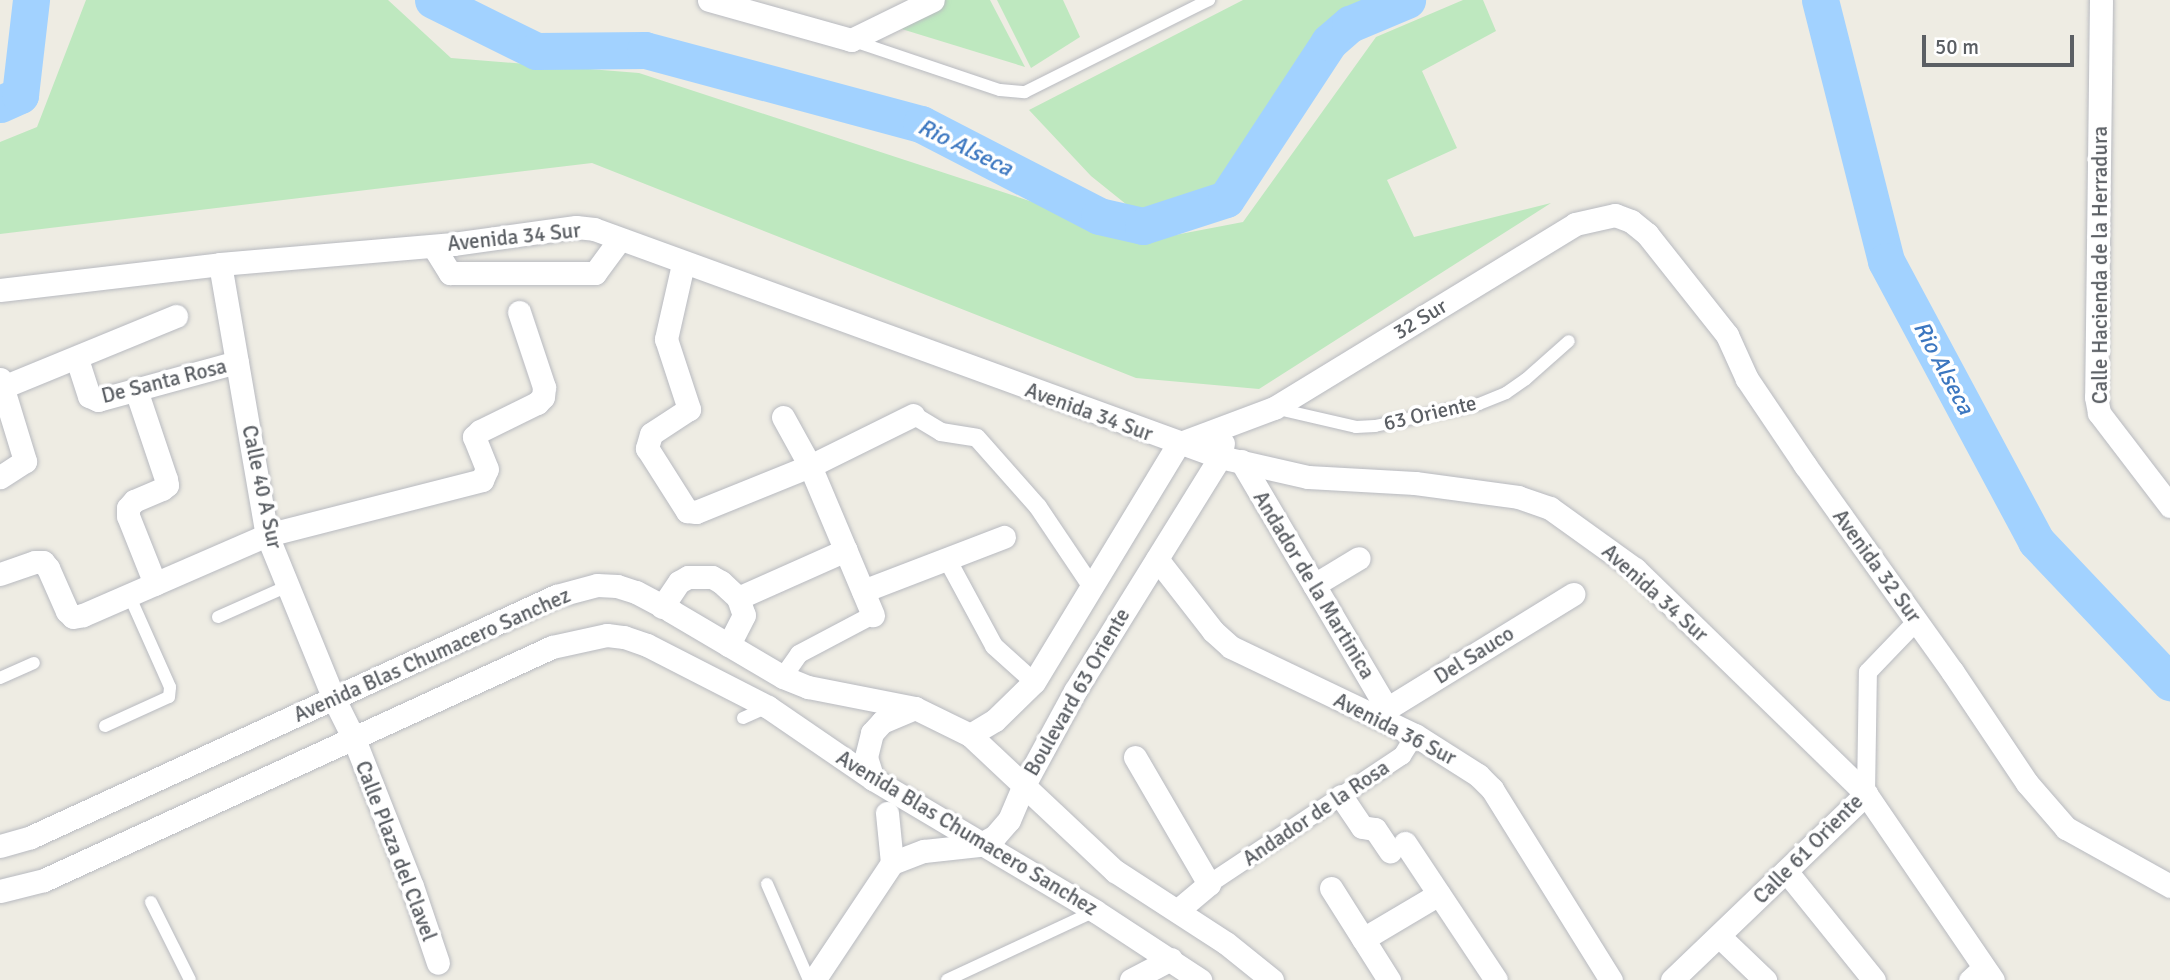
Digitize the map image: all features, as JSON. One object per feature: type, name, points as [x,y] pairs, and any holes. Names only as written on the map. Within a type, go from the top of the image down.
[{"type":"street","points":[[709,0],[852,40],[933,0]]},
{"type":"street","name":"Calle Hacienda de la Herradura","points":[[2101,0],[2096,397],[2099,413],[2170,506]]},
{"type":"street","name":"32 Sur","points":[[1178,444],[1274,408],[1576,224],[1615,215]]},
{"type":"street","name":"Avenida 32 Sur","points":[[1615,215],[1631,221],[1647,234],[1727,335],[1747,379],[1805,466],[1917,621],[2027,783],[2051,813],[2084,840],[2170,886]]},
{"type":"street","name":"Avenida 34 Sur","points":[[0,290],[220,264],[433,246],[576,227],[594,229],[1178,444],[1308,477],[1415,483],[1518,497],[1550,508],[1635,569],[1866,794],[1981,975]]},
{"type":"street","points":[[433,246],[450,273],[595,272],[620,239]]},
{"type":"street","name":"Calle 40 A Sur","points":[[220,264],[267,535],[333,697],[354,739]]},
{"type":"street","points":[[683,264],[666,339],[689,410],[651,434],[647,448],[687,511],[696,512],[810,466],[913,415],[942,432],[977,438],[1038,507],[1091,586]]},
{"type":"street","points":[[0,574],[34,562],[43,562],[67,611],[73,617],[267,535],[482,480],[486,476],[474,437],[480,431],[537,403],[543,397],[544,387],[519,312]]},
{"type":"street","points":[[0,477],[25,461],[25,453],[1,383],[77,359],[176,316]]},
{"type":"street","name":"De Santa Rosa","points":[[77,359],[93,399],[237,362]]},
{"type":"street","points":[[136,390],[167,485],[134,501],[128,508],[128,516],[155,584]]},
{"type":"street","points":[[783,417],[810,466],[873,615],[799,654],[783,677]]},
{"type":"street","points":[[1227,426],[1231,459]]},
{"type":"street","name":"Boulevard 63 Oriente","points":[[970,735],[995,720],[1034,682],[1178,444]]},
{"type":"street","name":"Boulevard 63 Oriente","points":[[979,845],[995,836],[1010,820],[1024,785],[1075,691],[1157,559],[1231,459]]},
{"type":"street","name":"Andador de la Martinica","points":[[1231,459],[1314,585],[1381,712]]},
{"type":"street","points":[[863,591],[1004,537]]},
{"type":"street","points":[[738,598],[846,550]]},
{"type":"street","points":[[1314,585],[1359,558]]},
{"type":"street","points":[[947,559],[995,646],[1034,682]]},
{"type":"street","name":"Avenida 36 Sur","points":[[1157,559],[1213,631],[1231,647],[1381,712],[1461,762],[1492,789],[1611,980]]},
{"type":"street","points":[[662,607],[679,582],[688,577],[712,578],[731,589],[738,598],[744,615],[729,645]]},
{"type":"street","name":"Avenida Blas Chumacero Sanchez","points":[[0,846],[31,837],[556,596],[597,585],[617,586],[662,607],[783,677],[808,687],[915,708],[970,735],[1115,871],[1226,943],[1272,980]]},
{"type":"street","name":"Del Sauco","points":[[1381,712],[1573,594]]},
{"type":"street","name":"Calle 61 Oriente","points":[[1672,980],[1866,794],[1868,672],[1917,621]]},
{"type":"street","name":"Avenida Blas Chumacero Sanchez","points":[[0,891],[44,880],[552,647],[607,635],[624,636],[768,707],[873,779],[979,845],[1095,911],[1200,980]]},
{"type":"street","points":[[873,779],[866,757],[872,733],[882,722],[915,708]]},
{"type":"street","name":"Andador de la Rosa","points":[[1209,884],[1402,756],[1415,735]]},
{"type":"street","name":"Calle Plaza del Clavel","points":[[354,739],[412,886],[438,963]]},
{"type":"street","points":[[1135,758],[1209,884],[1178,910]]},
{"type":"street","points":[[1341,796],[1362,827],[1375,829],[1398,847],[1439,894],[1496,980]]},
{"type":"street","points":[[887,813],[892,863]]},
{"type":"street","points":[[814,980],[892,863],[924,850],[979,845]]},
{"type":"street","points":[[1786,871],[1874,980]]},
{"type":"street","points":[[1331,888],[1389,980]]},
{"type":"street","points":[[1363,939],[1439,894]]},
{"type":"street","points":[[1719,936],[1766,980]]},
{"type":"street","points":[[1131,980],[1171,959]]},
{"type":"lane","points":[[852,40],[1000,90],[1026,92],[1209,0]]},
{"type":"lane","name":"63 Oriente","points":[[1274,408],[1356,427],[1375,426],[1479,404],[1506,393],[1569,341]]},
{"type":"lane","points":[[218,617],[288,586]]},
{"type":"lane","points":[[105,726],[169,697],[170,687],[129,595]]},
{"type":"lane","points":[[1,674],[34,663]]},
{"type":"lane","points":[[743,718],[768,707]]},
{"type":"lane","points":[[767,884],[809,980]]},
{"type":"lane","points":[[151,902],[190,980]]},
{"type":"lane","points":[[947,980],[1095,911]]},
{"type":"green space","points":[[86,0],[388,0],[451,58],[639,73],[1149,240],[1243,222],[1376,37],[1463,0],[1483,0],[1496,31],[1422,71],[1457,148],[1387,180],[1414,237],[1551,203],[1259,389],[1136,378],[592,163],[0,234],[0,142],[37,127]]},
{"type":"green space","points":[[945,0],[990,0],[1025,67],[895,27]]},
{"type":"green space","points":[[997,0],[1063,0],[1080,37],[1031,68]]},
{"type":"green space","points":[[1243,0],[1379,0],[1341,18],[1211,194],[1137,213],[1091,176],[1029,110]]},
{"type":"waterway","name":"Rio Alseca","points":[[0,104],[20,95],[31,0]]},
{"type":"waterway","name":"Rio Alseca","points":[[433,0],[536,51],[645,50],[921,124],[1099,216],[1143,226],[1226,199],[1329,42],[1350,24],[1407,0]]},
{"type":"waterway","name":"Rio Alseca","points":[[1820,0],[1886,261],[2036,541],[2170,682]]}]
